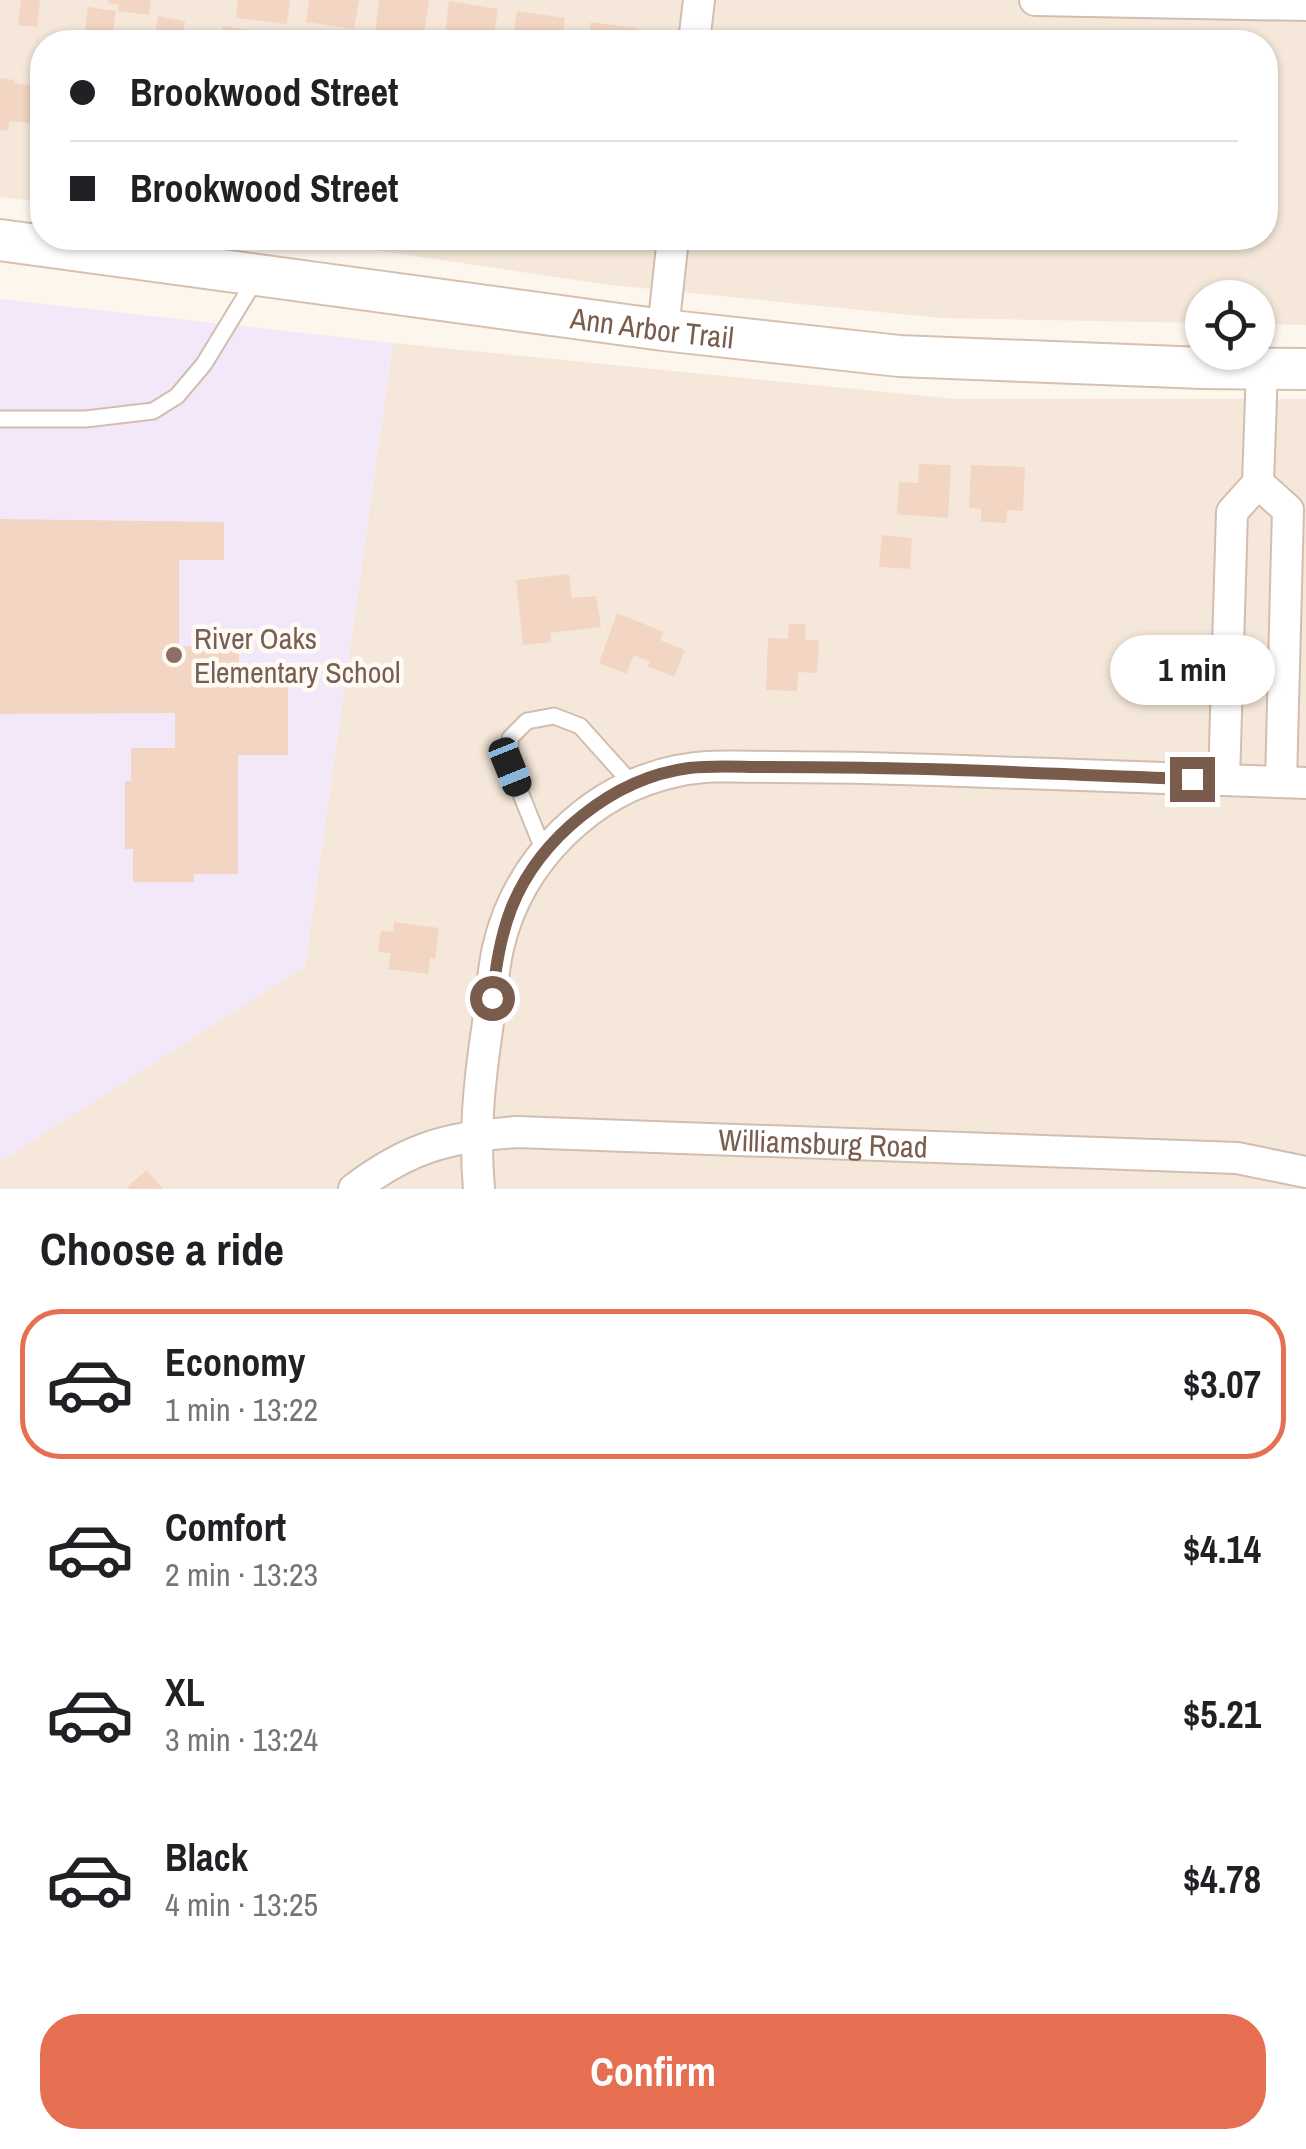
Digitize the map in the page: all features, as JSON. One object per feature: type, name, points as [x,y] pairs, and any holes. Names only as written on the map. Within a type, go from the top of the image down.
[{"type":"street","points":[[695,30],[699,0]]},
{"type":"street","points":[[1035,0],[1306,5]]},
{"type":"street","name":"Ann Arbor Trail","points":[[0,240],[30,244]]},
{"type":"street","name":"Ann Arbor Trail","points":[[74,250],[663,330],[899,356],[1185,366]]},
{"type":"street","points":[[663,330],[672,250]]},
{"type":"street","name":"Ann Arbor Trail","points":[[1275,369],[1306,369]]},
{"type":"street","points":[[1224,780],[1232,512],[1258,483],[1262,370]]},
{"type":"street","points":[[479,1189],[479,1084],[498,948],[512,906],[531,871],[561,834],[590,809],[632,784],[672,771],[723,766],[1294,782],[1288,510],[1258,483]]},
{"type":"street","name":"Williamsburg Road","points":[[354,1189],[408,1153],[476,1135],[536,1132],[1237,1158],[1306,1172]]},
{"type":"lane","points":[[0,419],[86,420],[153,411],[177,396],[204,364],[258,275]]},
{"type":"lane","points":[[545,854],[510,767],[510,738],[526,721],[554,716],[580,726],[632,784]]},
{"type":"shaded area","points":[[0,0],[1306,0],[1306,325],[1275,324],[1275,280],[1185,280],[1185,323],[941,318],[610,285],[374,250],[1278,250],[1278,30],[30,30],[30,201],[0,197]]},
{"type":"shaded area","name":"River Oaks Elementary School","points":[[0,299],[393,343],[305,966],[4,1159],[0,1158]]},
{"type":"shaded area","points":[[393,343],[956,399],[1306,399],[1306,1189],[0,1189],[0,1158],[305,966]]},
{"type":"building","points":[[21,0],[40,0],[37,27],[18,25]]},
{"type":"building","points":[[151,0],[149,15],[118,11],[119,4],[108,3]]},
{"type":"building","points":[[238,0],[290,0],[287,24],[236,18]]},
{"type":"building","points":[[309,0],[359,0],[354,29],[306,22]]},
{"type":"building","points":[[379,0],[429,0],[424,30],[375,30]]},
{"type":"building","points":[[449,1],[498,9],[495,30],[445,30]]},
{"type":"building","points":[[88,7],[116,11],[113,30],[85,30]]},
{"type":"building","points":[[517,11],[565,18],[564,30],[514,30]]},
{"type":"building","points":[[158,16],[185,21],[184,30],[156,30]]},
{"type":"building","points":[[591,22],[639,29],[639,30],[590,30]]},
{"type":"building","points":[[0,78],[30,85],[30,123],[9,121],[8,131],[0,130]]},
{"type":"building","points":[[919,464],[951,465],[948,518],[897,514],[899,482],[918,483]]},
{"type":"building","points":[[971,465],[1025,467],[1023,511],[1007,510],[1006,523],[981,522],[981,509],[969,508]]},
{"type":"building","points":[[0,519],[224,522],[224,560],[179,560],[179,646],[239,646],[239,679],[288,679],[288,755],[238,755],[238,874],[194,874],[194,882],[133,882],[133,849],[125,849],[125,781],[131,781],[131,748],[175,748],[175,713],[0,714]]},
{"type":"building","points":[[882,535],[912,538],[910,569],[879,567]]},
{"type":"building","points":[[569,574],[572,598],[596,596],[601,627],[550,633],[551,642],[523,645],[516,580]]},
{"type":"building","points":[[617,613],[664,632],[660,640],[685,650],[674,677],[647,666],[650,662],[634,655],[626,674],[599,663]]},
{"type":"building","points":[[789,624],[806,624],[805,640],[819,640],[817,673],[798,672],[797,691],[766,690],[768,638],[788,639]]},
{"type":"building","points":[[394,922],[439,928],[435,959],[430,958],[428,974],[388,969],[391,953],[378,952],[381,931],[393,932]]},
{"type":"building","points":[[147,1170],[163,1189],[127,1187]]},
{"type":"place","name":"River Oaks Elementary School","points":[[174,655]]},
{"type":"route","points":[[492,998],[498,948],[512,906],[531,871],[561,834],[590,809],[632,784],[672,771],[723,766],[882,768],[1192,779]]}]
